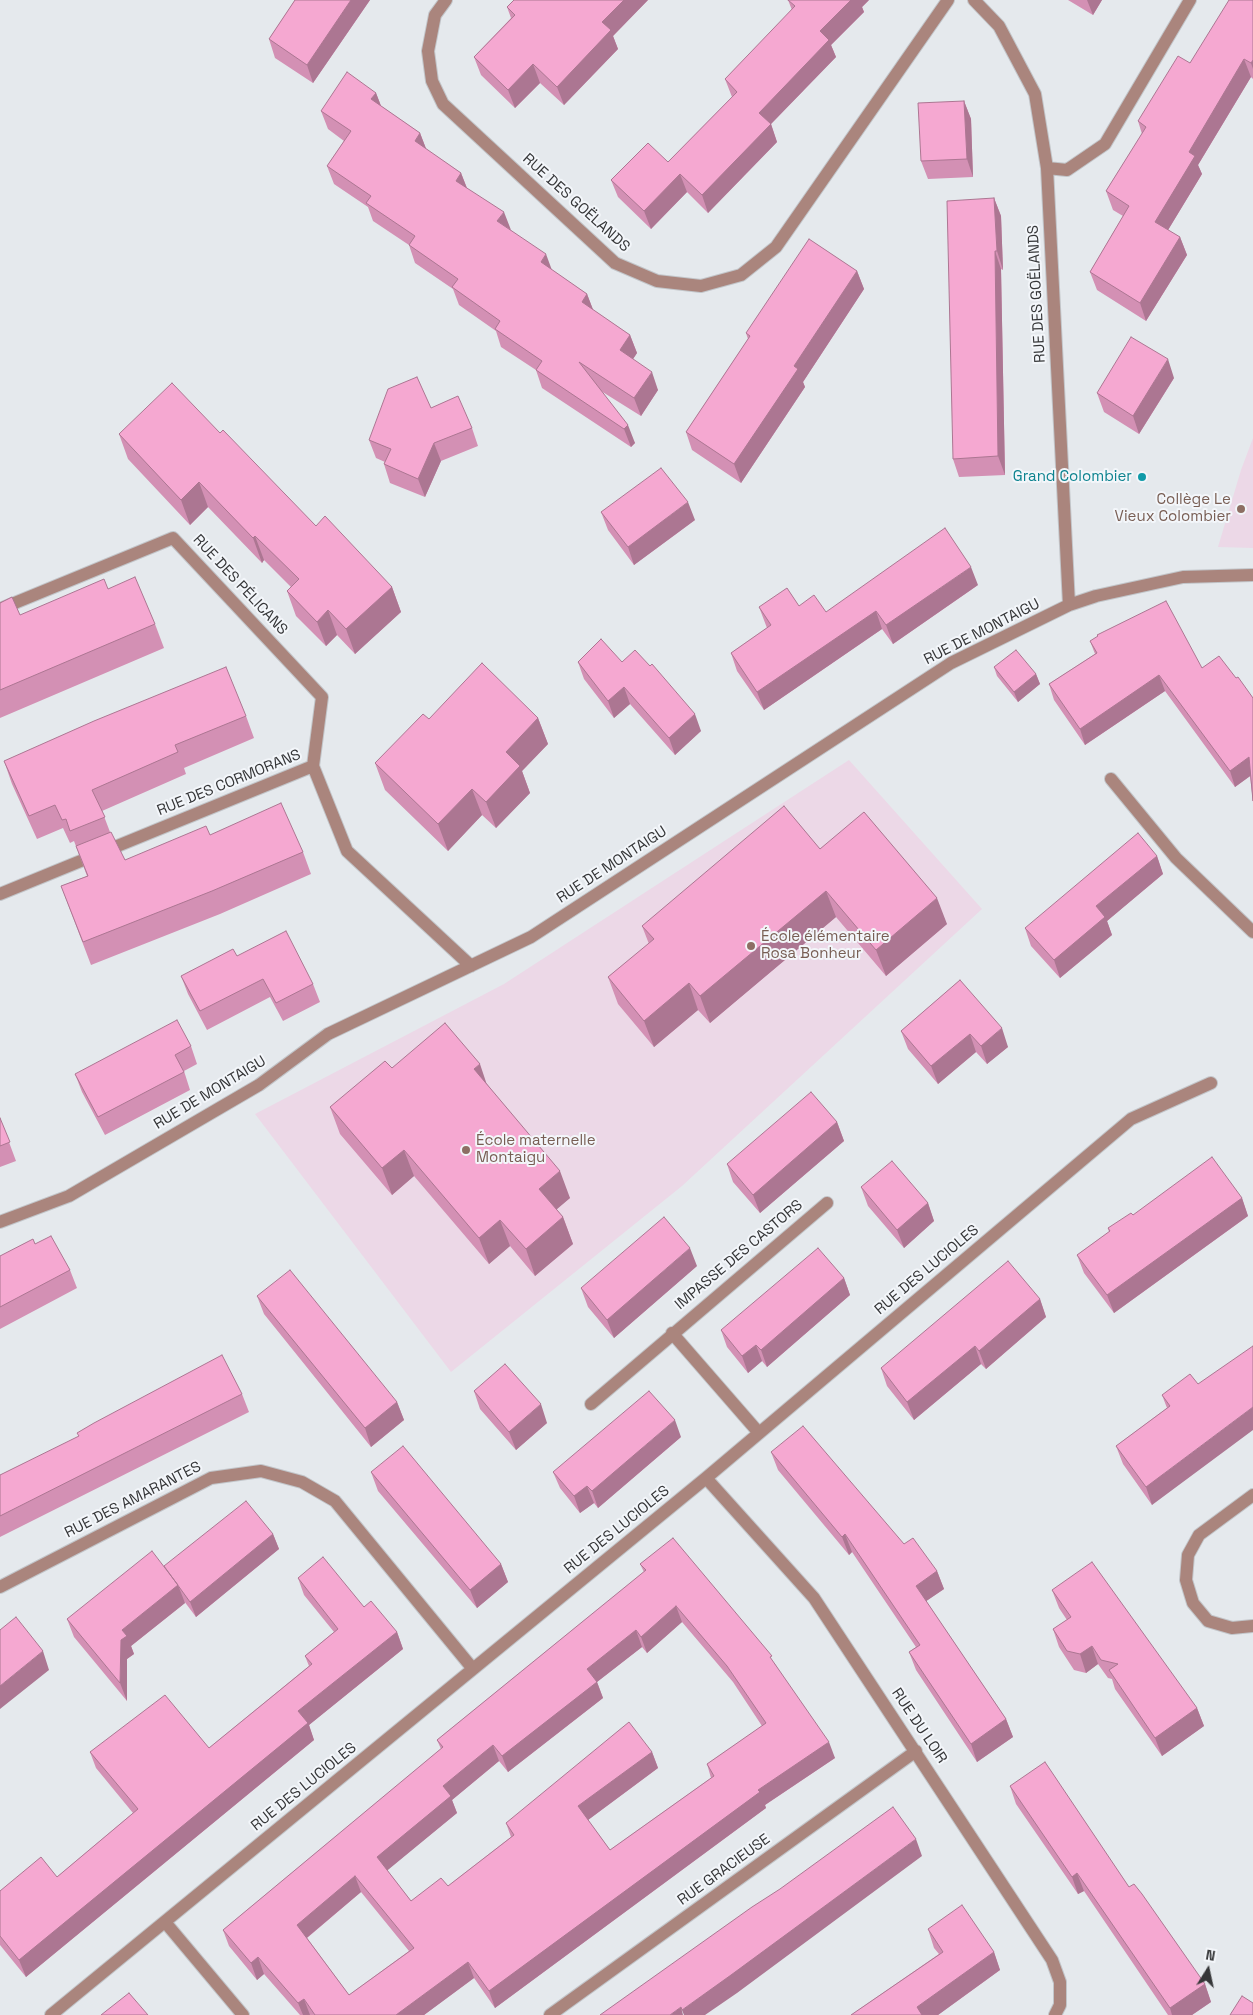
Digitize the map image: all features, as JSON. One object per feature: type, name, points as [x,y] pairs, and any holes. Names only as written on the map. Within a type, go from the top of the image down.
[{"type":"street","name":"RUE DES GOËLANDS","points":[[446,0],[435,15],[428,51],[432,81],[442,104],[615,263],[657,281],[701,286],[741,275],[776,247],[948,0]]},
{"type":"street","name":"RUE DES GOËLANDS","points":[[974,0],[999,26],[1035,94],[1047,168],[1069,605]]},
{"type":"street","points":[[1047,168],[1066,170],[1105,144],[1190,0]]},
{"type":"street","name":"RUE DES PÉLICANS","points":[[0,609],[172,538],[322,697],[313,766]]},
{"type":"street","name":"RUE DE MONTAIGU","points":[[0,1222],[69,1196],[259,1085],[328,1034],[531,937],[951,663],[1069,605],[1096,596],[1183,577],[1253,575]]},
{"type":"street","name":"RUE DES CORMORANS","points":[[0,894],[313,766],[347,851],[471,966]]},
{"type":"street","points":[[1111,779],[1176,858],[1253,932]]},
{"type":"street","name":"RUE DES LUCIOLES","points":[[51,2015],[706,1478],[1131,1119],[1211,1083]]},
{"type":"street","name":"IMPASSE DES CASTORS","points":[[591,1404],[672,1333],[827,1203]]},
{"type":"street","name":"IMPASSE DES CASTORS","points":[[672,1333],[759,1433]]},
{"type":"street","name":"RUE DES AMARANTES","points":[[0,1587],[211,1478],[261,1470],[302,1482],[336,1501],[473,1669]]},
{"type":"street","name":"RUE DU LOIR","points":[[706,1478],[814,1598],[1052,1960],[1060,1982],[1060,2005],[1055,2015]]},
{"type":"street","points":[[1253,1495],[1199,1535],[1188,1555],[1186,1580],[1193,1603],[1208,1621],[1232,1628],[1253,1626]]},
{"type":"street","name":"RUE GRACIEUSE","points":[[550,2015],[916,1751]]},
{"type":"street","points":[[165,1922],[243,2015]]},
{"type":"shaded area","name":"Collège Le Vieux Colombier","points":[[1253,438],[1253,548],[1218,547],[1241,470]]},
{"type":"shaded area","points":[[849,760],[982,909],[682,1186],[451,1372],[255,1114],[504,984]]},
{"type":"building","points":[[295,0],[351,0],[307,65],[269,39]]},
{"type":"building","points":[[514,0],[624,0],[602,22],[611,30],[557,87],[533,64],[508,90],[474,57],[515,15],[507,7]]},
{"type":"building","points":[[788,0],[851,0],[820,31],[829,40],[759,113],[771,124],[702,195],[680,174],[644,211],[611,180],[648,143],[668,162],[737,92],[725,79],[795,6]]},
{"type":"building","points":[[1229,0],[1253,0],[1253,60],[1251,63],[1244,59],[1189,152],[1195,156],[1155,222],[1180,237],[1140,303],[1090,272],[1129,206],[1106,191],[1146,127],[1138,121],[1178,56],[1190,63]]},
{"type":"building","points":[[347,72],[376,93],[371,99],[420,133],[415,141],[461,173],[456,181],[504,212],[497,221],[546,254],[541,262],[587,294],[582,302],[630,335],[620,350],[652,372],[634,398],[579,362],[628,425],[624,429],[536,370],[542,361],[495,329],[500,321],[452,287],[458,279],[409,245],[415,236],[366,203],[371,196],[327,166],[351,131],[321,111]]},
{"type":"building","points":[[964,101],[967,159],[921,161],[918,103]]},
{"type":"building","points":[[994,198],[997,251],[995,251],[998,456],[953,459],[947,201]]},
{"type":"building","points":[[809,239],[857,271],[794,366],[798,369],[734,464],[686,432],[750,336],[746,333]]},
{"type":"building","points":[[1131,337],[1168,359],[1133,416],[1097,393]]},
{"type":"building","points":[[417,377],[431,408],[458,396],[472,428],[434,443],[418,479],[384,464],[391,449],[369,440],[388,389]]},
{"type":"building","points":[[172,383],[220,433],[223,430],[316,526],[325,516],[392,587],[346,629],[328,610],[317,622],[287,591],[299,579],[255,536],[253,538],[199,482],[181,500],[119,434]]},
{"type":"building","points":[[661,468],[688,502],[628,547],[601,512]]},
{"type":"building","points":[[945,528],[971,567],[886,625],[876,611],[757,692],[731,653],[771,625],[759,607],[787,588],[799,606],[814,595],[826,612]]},
{"type":"building","points":[[135,577],[155,624],[0,690],[0,603],[12,597],[20,615],[104,579],[108,589]]},
{"type":"building","points":[[1166,601],[1202,668],[1219,656],[1236,678],[1238,677],[1253,698],[1253,801],[1249,757],[1230,771],[1159,675],[1080,729],[1049,684],[1097,653],[1090,641],[1097,635]]},
{"type":"building","points":[[601,639],[622,662],[635,650],[650,666],[652,664],[695,714],[669,738],[624,687],[608,701],[578,662]]},
{"type":"building","points":[[1016,650],[1036,674],[1014,692],[994,667]]},
{"type":"building","points":[[482,663],[538,718],[506,752],[520,766],[486,802],[472,789],[438,824],[375,763],[423,714],[429,719]]},
{"type":"building","points":[[226,667],[246,716],[175,745],[178,752],[92,790],[105,817],[70,831],[66,819],[62,820],[55,805],[29,816],[4,761],[94,721]]},
{"type":"building","points":[[281,803],[303,852],[212,891],[83,942],[61,886],[88,876],[76,846],[111,832],[125,860],[206,826],[210,835]]},
{"type":"building","points":[[784,806],[820,849],[864,812],[937,898],[876,950],[826,891],[700,996],[689,983],[644,1021],[608,977],[654,939],[642,926]]},
{"type":"building","points":[[1138,833],[1157,856],[1096,906],[1105,917],[1054,960],[1025,928]]},
{"type":"building","points":[[286,931],[313,984],[276,1003],[263,979],[200,1011],[181,976],[233,949],[237,956]]},
{"type":"building","points":[[960,980],[1002,1028],[981,1046],[970,1034],[931,1066],[901,1031]]},
{"type":"building","points":[[177,1020],[191,1046],[175,1055],[184,1072],[98,1117],[75,1074]]},
{"type":"building","points":[[445,1023],[480,1064],[474,1069],[560,1171],[539,1189],[563,1217],[526,1249],[500,1220],[479,1238],[404,1150],[382,1168],[330,1107],[385,1061],[392,1068]]},
{"type":"building","points":[[811,1092],[837,1122],[753,1195],[727,1164]]},
{"type":"building","points":[[0,1118],[10,1142],[0,1146]]},
{"type":"building","points":[[1212,1157],[1242,1198],[1107,1295],[1077,1255],[1110,1231],[1108,1228],[1131,1213],[1133,1215]]},
{"type":"building","points":[[892,1161],[928,1203],[897,1230],[861,1187]]},
{"type":"building","points":[[664,1217],[690,1248],[607,1320],[581,1288]]},
{"type":"building","points":[[51,1236],[70,1270],[0,1307],[0,1256],[33,1239],[35,1244]]},
{"type":"building","points":[[818,1248],[844,1278],[761,1350],[756,1345],[742,1356],[721,1330]]},
{"type":"building","points":[[1008,1261],[1040,1299],[979,1351],[975,1346],[907,1402],[881,1368]]},
{"type":"building","points":[[290,1270],[397,1402],[365,1428],[257,1296]]},
{"type":"building","points":[[1253,1346],[1253,1407],[1146,1487],[1116,1446],[1170,1406],[1162,1395],[1190,1374],[1198,1384]]},
{"type":"building","points":[[222,1355],[242,1394],[0,1516],[0,1475],[79,1436],[77,1433],[94,1423]]},
{"type":"building","points":[[505,1364],[541,1404],[509,1432],[474,1391]]},
{"type":"building","points":[[649,1391],[675,1420],[592,1491],[587,1486],[574,1496],[553,1472]]},
{"type":"building","points":[[803,1426],[904,1544],[913,1538],[937,1571],[916,1586],[1006,1719],[971,1744],[909,1652],[920,1645],[845,1534],[842,1537],[771,1452]]},
{"type":"building","points":[[403,1446],[501,1564],[470,1590],[371,1472]]},
{"type":"building","points":[[246,1501],[273,1534],[190,1602],[164,1566]]},
{"type":"building","points":[[673,1538],[772,1656],[770,1657],[829,1742],[758,1790],[760,1792],[489,1991],[468,1962],[396,2015],[315,2015],[304,1999],[298,2003],[258,1957],[251,1963],[223,1930],[443,1747],[437,1740],[646,1570],[640,1564]],"holes":[[[676,1606],[727,1666],[766,1723],[707,1764],[714,1776],[610,1850],[578,1806],[652,1752],[629,1722],[506,1823],[514,1835],[448,1886],[441,1878],[411,1901],[377,1857],[451,1796],[443,1786],[493,1745],[502,1756],[597,1682],[587,1669],[636,1630],[641,1637]],[[355,1876],[414,1948],[349,1995],[297,1925]]]},
{"type":"building","points":[[152,1551],[178,1585],[122,1630],[127,1636],[121,1640],[120,1683],[67,1619]]},
{"type":"building","points":[[323,1557],[364,1607],[371,1601],[397,1632],[298,1711],[308,1723],[19,1960],[0,1936],[0,1891],[41,1857],[57,1877],[138,1809],[90,1752],[165,1695],[209,1748],[312,1664],[305,1656],[338,1629],[298,1578]]},
{"type":"building","points":[[1092,1562],[1197,1708],[1155,1738],[1109,1670],[1118,1664],[1101,1660],[1092,1646],[1080,1654],[1067,1651],[1053,1629],[1071,1617],[1052,1590]]},
{"type":"building","points":[[16,1617],[43,1651],[0,1686],[0,1630]]},
{"type":"building","points":[[1045,1762],[1129,1887],[1134,1884],[1142,1894],[1205,1984],[1170,2008],[1077,1873],[1072,1877],[1010,1786]]},
{"type":"building","points":[[893,1807],[916,1839],[682,2010],[681,2007],[670,2015],[600,2015],[780,1889]]},
{"type":"building","points":[[962,1905],[994,1952],[917,2007],[922,2015],[851,2015],[943,1952],[928,1929]]},
{"type":"building","points":[[129,1993],[148,2015],[101,2015]]},
{"type":"building","points":[[1242,1996],[1253,2003],[1253,2015],[1230,2015]]},
{"type":"place","name":"Grand Colombier","points":[[1142,477]]},
{"type":"place","name":"Collège Le Vieux Colombier","points":[[1241,509]]},
{"type":"place","name":"École élémentaire Rosa Bonheur","points":[[751,946]]},
{"type":"place","name":"École maternelle Montaigu","points":[[466,1150]]}]
